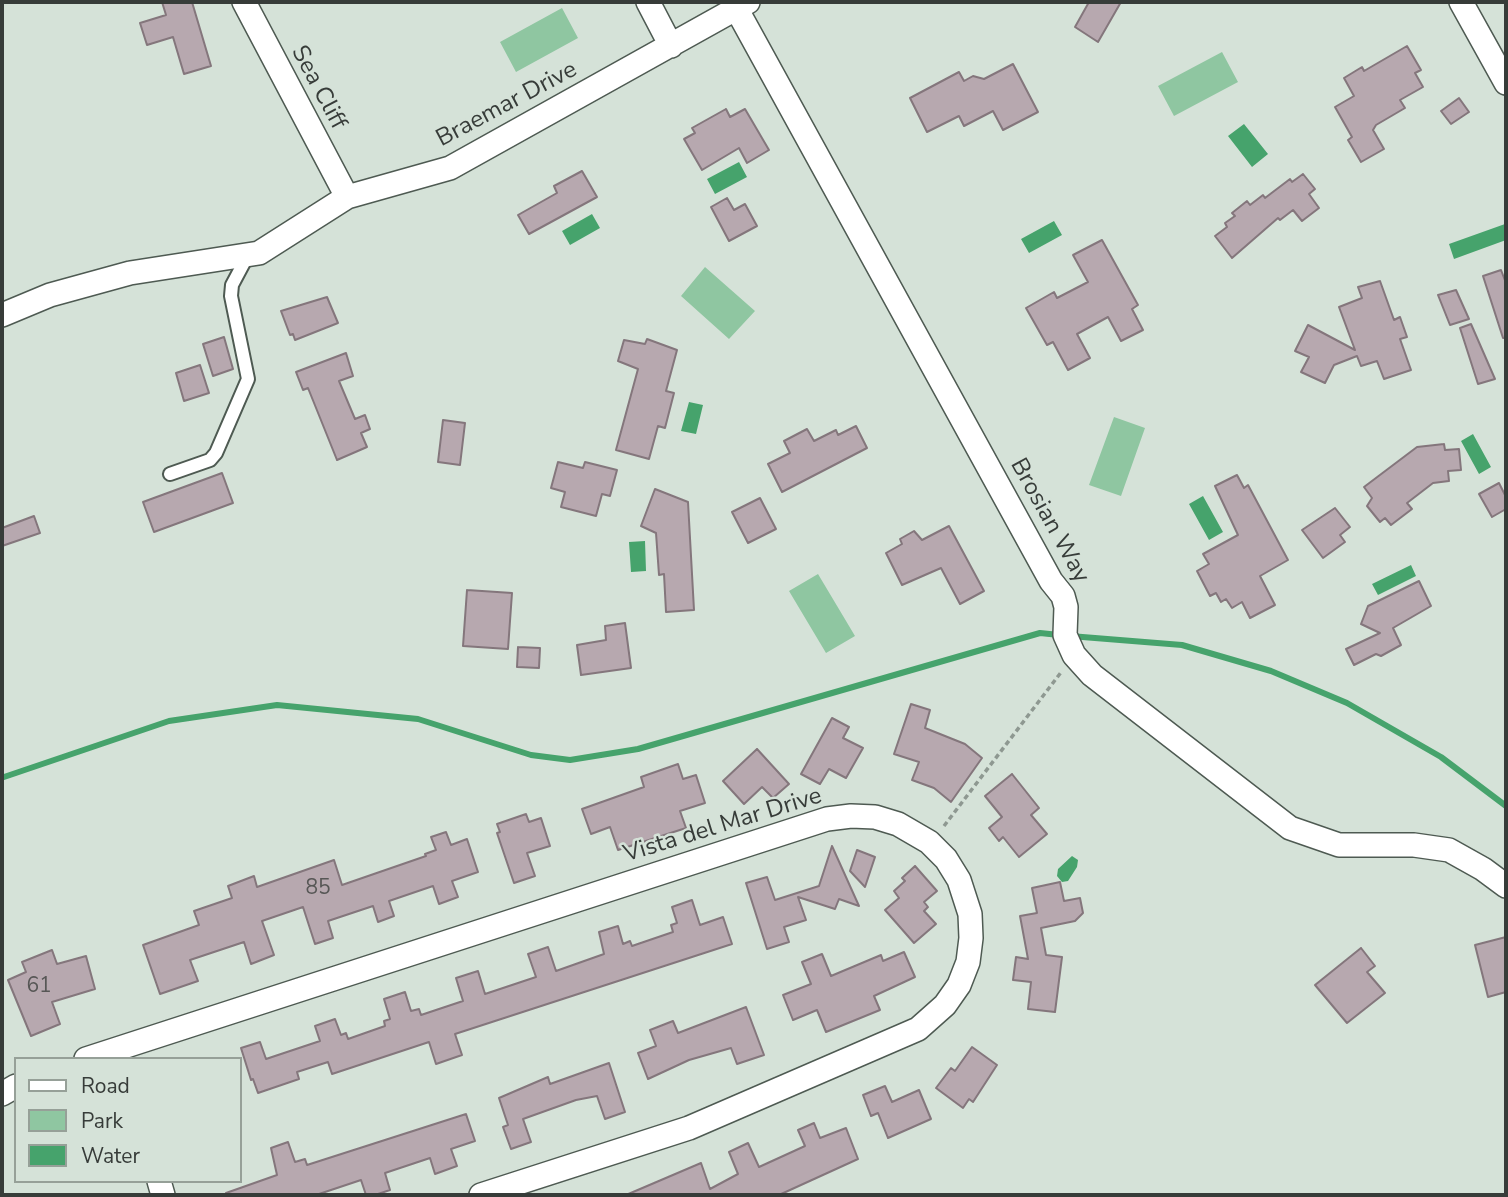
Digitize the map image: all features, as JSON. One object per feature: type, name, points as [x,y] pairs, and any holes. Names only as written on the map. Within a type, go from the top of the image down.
[{"type":"street","name":"Sea Cliff","points":[[244,2],[347,197]]},
{"type":"street","points":[[648,2],[671,46]]},
{"type":"street","points":[[1461,2],[1506,83]]},
{"type":"street","name":"Braemar Drive","points":[[2,314],[50,295],[130,273],[259,253],[347,197],[450,168],[742,5]]},
{"type":"street","name":"Brosian Way","points":[[742,5],[1051,581],[1063,596],[1066,607],[1065,635],[1074,655],[1092,675],[1290,828],[1339,845],[1413,845],[1449,850],[1506,886]]},
{"type":"street","name":"Vista del Mar Drive","points":[[99,1057],[118,1054],[827,819],[874,817],[909,829],[931,843],[947,859],[968,902],[971,938],[968,962],[959,985],[945,1005],[928,1022],[896,1040],[690,1128],[481,1195]]},
{"type":"lane","points":[[170,474],[210,460],[216,453],[248,379],[231,296],[232,285],[248,255]]},
{"type":"path","points":[[931,843],[1074,655]]},
{"type":"green space","points":[[562,8],[578,38],[516,72],[500,42]]},
{"type":"green space","points":[[1222,52],[1238,82],[1174,116],[1158,86]]},
{"type":"green space","points":[[705,267],[755,311],[729,339],[681,296]]},
{"type":"green space","points":[[1114,417],[1145,428],[1121,496],[1089,485]]},
{"type":"green space","points":[[818,574],[855,636],[826,653],[789,591]]},
{"type":"water","points":[[1244,124],[1268,154],[1252,167],[1228,136]]},
{"type":"water","points":[[739,162],[747,177],[715,194],[707,179]]},
{"type":"water","points":[[592,214],[600,228],[570,245],[562,231]]},
{"type":"water","points":[[1054,221],[1062,235],[1029,253],[1021,239]]},
{"type":"water","points":[[1505,224],[1506,240],[1454,259],[1449,244]]},
{"type":"water","points":[[689,402],[703,405],[696,434],[681,431]]},
{"type":"water","points":[[1473,434],[1491,467],[1479,474],[1461,441]]},
{"type":"water","points":[[1203,496],[1223,532],[1209,540],[1189,504]]},
{"type":"water","points":[[645,541],[646,571],[631,572],[629,542]]},
{"type":"water","points":[[1411,565],[1416,576],[1378,595],[1372,584]]},
{"type":"water","points":[[1072,856],[1078,860],[1077,867],[1068,881],[1062,882],[1057,876],[1058,869]]},
{"type":"building","points":[[162,2],[192,2],[211,66],[184,74],[173,37],[147,45],[140,23],[166,15]]},
{"type":"building","points":[[1089,2],[1121,2],[1098,42],[1075,27]]},
{"type":"building","points":[[1407,46],[1421,70],[1415,73],[1423,87],[1400,100],[1405,108],[1376,125],[1373,130],[1384,149],[1361,162],[1348,140],[1352,137],[1335,107],[1354,96],[1344,78],[1362,67],[1364,71]]},
{"type":"building","points":[[1013,64],[1038,112],[1003,130],[993,111],[964,126],[959,116],[927,132],[910,98],[959,72],[964,81],[973,76],[984,79]]},
{"type":"building","points":[[1459,98],[1469,112],[1451,124],[1441,111]]},
{"type":"building","points":[[726,109],[730,117],[745,109],[769,150],[747,163],[739,148],[702,170],[684,139],[695,133],[692,128]]},
{"type":"building","points":[[582,171],[597,197],[529,234],[518,215],[557,193],[554,186]]},
{"type":"building","points":[[1303,174],[1315,189],[1309,194],[1319,208],[1302,221],[1293,210],[1280,220],[1278,218],[1232,258],[1215,236],[1227,227],[1225,223],[1235,216],[1232,213],[1247,201],[1250,205],[1263,195],[1265,198],[1290,179],[1292,182]]},
{"type":"building","points":[[727,198],[734,210],[745,204],[757,226],[729,241],[711,207]]},
{"type":"building","points":[[1102,240],[1138,305],[1132,309],[1143,330],[1121,341],[1108,317],[1077,334],[1090,358],[1068,370],[1053,342],[1047,345],[1026,308],[1054,292],[1057,298],[1088,282],[1073,255]]},
{"type":"building","points":[[1501,270],[1506,283],[1506,338],[1503,338],[1483,276]]},
{"type":"building","points":[[1380,281],[1394,320],[1400,317],[1407,337],[1400,339],[1411,370],[1384,379],[1377,361],[1361,366],[1357,356],[1334,365],[1325,383],[1301,372],[1309,357],[1295,351],[1308,325],[1355,350],[1339,307],[1362,298],[1358,287]]},
{"type":"building","points":[[1456,290],[1469,319],[1450,325],[1438,295]]},
{"type":"building","points":[[327,297],[338,323],[295,340],[293,334],[290,335],[281,311]]},
{"type":"building","points":[[1471,324],[1495,379],[1478,384],[1460,328]]},
{"type":"building","points":[[224,337],[233,369],[213,376],[203,344]]},
{"type":"building","points":[[647,339],[677,350],[666,391],[674,393],[665,428],[658,426],[649,459],[616,450],[638,369],[618,361],[624,340],[645,344]]},
{"type":"building","points":[[346,353],[353,376],[339,381],[355,419],[365,415],[370,429],[361,433],[367,447],[337,460],[308,388],[303,390],[296,372]]},
{"type":"building","points":[[200,365],[209,393],[184,401],[176,373]]},
{"type":"building","points":[[443,420],[465,423],[460,465],[438,462]]},
{"type":"building","points":[[856,426],[867,448],[782,492],[768,464],[790,453],[784,441],[807,429],[814,441],[836,430],[838,435]]},
{"type":"building","points":[[1444,444],[1445,450],[1459,449],[1461,470],[1448,471],[1449,481],[1433,483],[1407,503],[1412,509],[1391,525],[1385,518],[1380,522],[1367,506],[1372,498],[1364,487],[1417,447]]},
{"type":"building","points":[[558,462],[583,468],[585,462],[617,470],[610,496],[602,494],[596,516],[561,507],[565,492],[551,488]]},
{"type":"building","points":[[222,473],[233,503],[154,532],[143,502]]},
{"type":"building","points":[[1237,475],[1244,488],[1248,485],[1288,560],[1260,576],[1275,605],[1250,618],[1242,602],[1232,608],[1226,599],[1221,602],[1216,593],[1210,596],[1197,571],[1209,564],[1203,554],[1238,535],[1215,486]]},
{"type":"building","points":[[1499,483],[1506,497],[1506,509],[1492,517],[1479,494]]},
{"type":"building","points":[[655,489],[688,502],[694,610],[666,612],[664,574],[659,575],[656,533],[641,526]]},
{"type":"building","points":[[760,498],[776,529],[748,543],[732,512]]},
{"type":"building","points":[[1335,508],[1350,527],[1340,535],[1345,542],[1323,558],[1302,530]]},
{"type":"building","points":[[34,516],[40,533],[2,546],[2,528]]},
{"type":"building","points":[[949,526],[984,591],[960,604],[941,568],[902,585],[886,553],[902,544],[900,539],[914,531],[922,540]]},
{"type":"building","points":[[1419,581],[1431,606],[1393,628],[1401,645],[1381,656],[1376,654],[1354,665],[1346,649],[1380,633],[1361,624],[1368,606]]},
{"type":"building","points":[[467,590],[512,593],[508,649],[463,646]]},
{"type":"building","points":[[625,623],[631,668],[581,675],[577,645],[606,640],[605,626]]},
{"type":"building","points":[[518,647],[540,648],[539,668],[517,667]]},
{"type":"building","points":[[911,704],[930,710],[925,728],[965,744],[982,758],[951,802],[934,788],[912,780],[919,762],[894,754]]},
{"type":"building","points":[[832,718],[849,727],[843,738],[863,748],[846,778],[829,769],[820,784],[801,774]]},
{"type":"building","points":[[757,749],[789,784],[773,798],[762,787],[744,804],[723,781]]},
{"type":"building","points":[[678,764],[683,779],[696,775],[705,803],[680,811],[686,828],[618,850],[610,827],[591,834],[582,809],[644,787],[641,777]]},
{"type":"building","points":[[1012,774],[1039,808],[1031,815],[1047,834],[1019,857],[1003,837],[999,841],[989,828],[1002,817],[985,796]]},
{"type":"building","points":[[526,814],[529,822],[541,818],[550,846],[527,853],[535,876],[514,883],[497,833],[500,832],[497,824]]},
{"type":"building","points":[[446,832],[451,845],[467,839],[478,872],[452,881],[458,897],[439,904],[433,886],[389,901],[394,916],[378,922],[373,906],[328,921],[333,938],[315,944],[303,907],[262,921],[274,955],[251,964],[244,942],[190,960],[198,981],[160,994],[143,945],[199,925],[194,911],[232,898],[228,886],[254,876],[257,887],[334,860],[342,885],[426,856],[425,854],[436,850],[431,837]]},
{"type":"building","points":[[832,846],[859,906],[839,899],[835,909],[798,897],[806,920],[784,927],[789,942],[767,949],[746,883],[767,877],[775,900],[819,886]]},
{"type":"building","points":[[857,850],[875,857],[865,887],[850,871]]},
{"type":"building","points":[[915,866],[937,891],[924,902],[928,907],[924,911],[936,924],[914,943],[885,910],[899,898],[894,891],[905,881],[902,878]]},
{"type":"building","points":[[1060,882],[1064,901],[1080,898],[1083,913],[1075,921],[1041,928],[1046,955],[1062,957],[1055,1012],[1028,1009],[1031,982],[1013,980],[1016,957],[1028,959],[1020,916],[1037,913],[1032,888]]},
{"type":"building","points":[[692,900],[700,925],[723,917],[732,944],[455,1034],[462,1055],[436,1064],[429,1042],[332,1074],[328,1062],[297,1072],[299,1079],[258,1093],[253,1079],[251,1080],[241,1048],[260,1042],[266,1059],[320,1041],[315,1026],[335,1019],[341,1035],[346,1033],[348,1039],[385,1026],[384,1021],[390,1019],[384,999],[405,992],[411,1011],[419,1009],[421,1015],[463,1001],[456,978],[478,971],[485,994],[536,977],[528,954],[548,947],[556,971],[604,954],[599,932],[618,926],[623,944],[630,941],[632,946],[673,932],[671,925],[677,923],[672,907]]},
{"type":"building","points":[[1506,937],[1506,992],[1488,997],[1475,945]]},
{"type":"building","points":[[1361,948],[1375,966],[1367,972],[1385,993],[1347,1023],[1315,985]]},
{"type":"building","points":[[52,950],[57,964],[86,956],[95,989],[52,1002],[60,1024],[31,1036],[8,980],[26,972],[22,962]]},
{"type":"building","points":[[904,952],[915,977],[874,996],[880,1010],[826,1032],[817,1010],[793,1020],[783,995],[811,984],[802,962],[822,954],[831,976],[881,955],[883,961]]},
{"type":"building","points":[[746,1007],[764,1055],[737,1064],[731,1048],[689,1060],[648,1079],[638,1053],[656,1046],[650,1030],[673,1021],[678,1033]]},
{"type":"building","points":[[972,1047],[997,1065],[973,1102],[969,1099],[963,1108],[936,1088],[951,1068],[955,1071]]},
{"type":"building","points":[[609,1063],[625,1112],[605,1119],[597,1096],[576,1100],[523,1119],[531,1142],[511,1149],[503,1127],[508,1125],[499,1098],[548,1077],[550,1084]]},
{"type":"building","points":[[885,1086],[892,1102],[919,1090],[931,1119],[888,1138],[878,1113],[871,1116],[863,1095]]},
{"type":"building","points":[[466,1114],[475,1141],[451,1149],[457,1166],[435,1174],[430,1158],[385,1173],[390,1190],[366,1195],[361,1180],[316,1195],[226,1195],[277,1175],[271,1148],[288,1142],[295,1162],[305,1159],[307,1165]]},
{"type":"building","points":[[814,1123],[820,1138],[846,1128],[858,1159],[779,1195],[626,1195],[701,1163],[710,1189],[738,1174],[729,1152],[748,1143],[759,1167],[805,1146],[798,1130]]},
{"type":"waterway","points":[[4,777],[169,721],[277,705],[418,719],[531,755],[570,760],[638,749],[1040,633],[1059,635]]},
{"type":"waterway","points":[[1070,636],[1182,645],[1271,671],[1347,703],[1441,757],[1506,806]]}]
